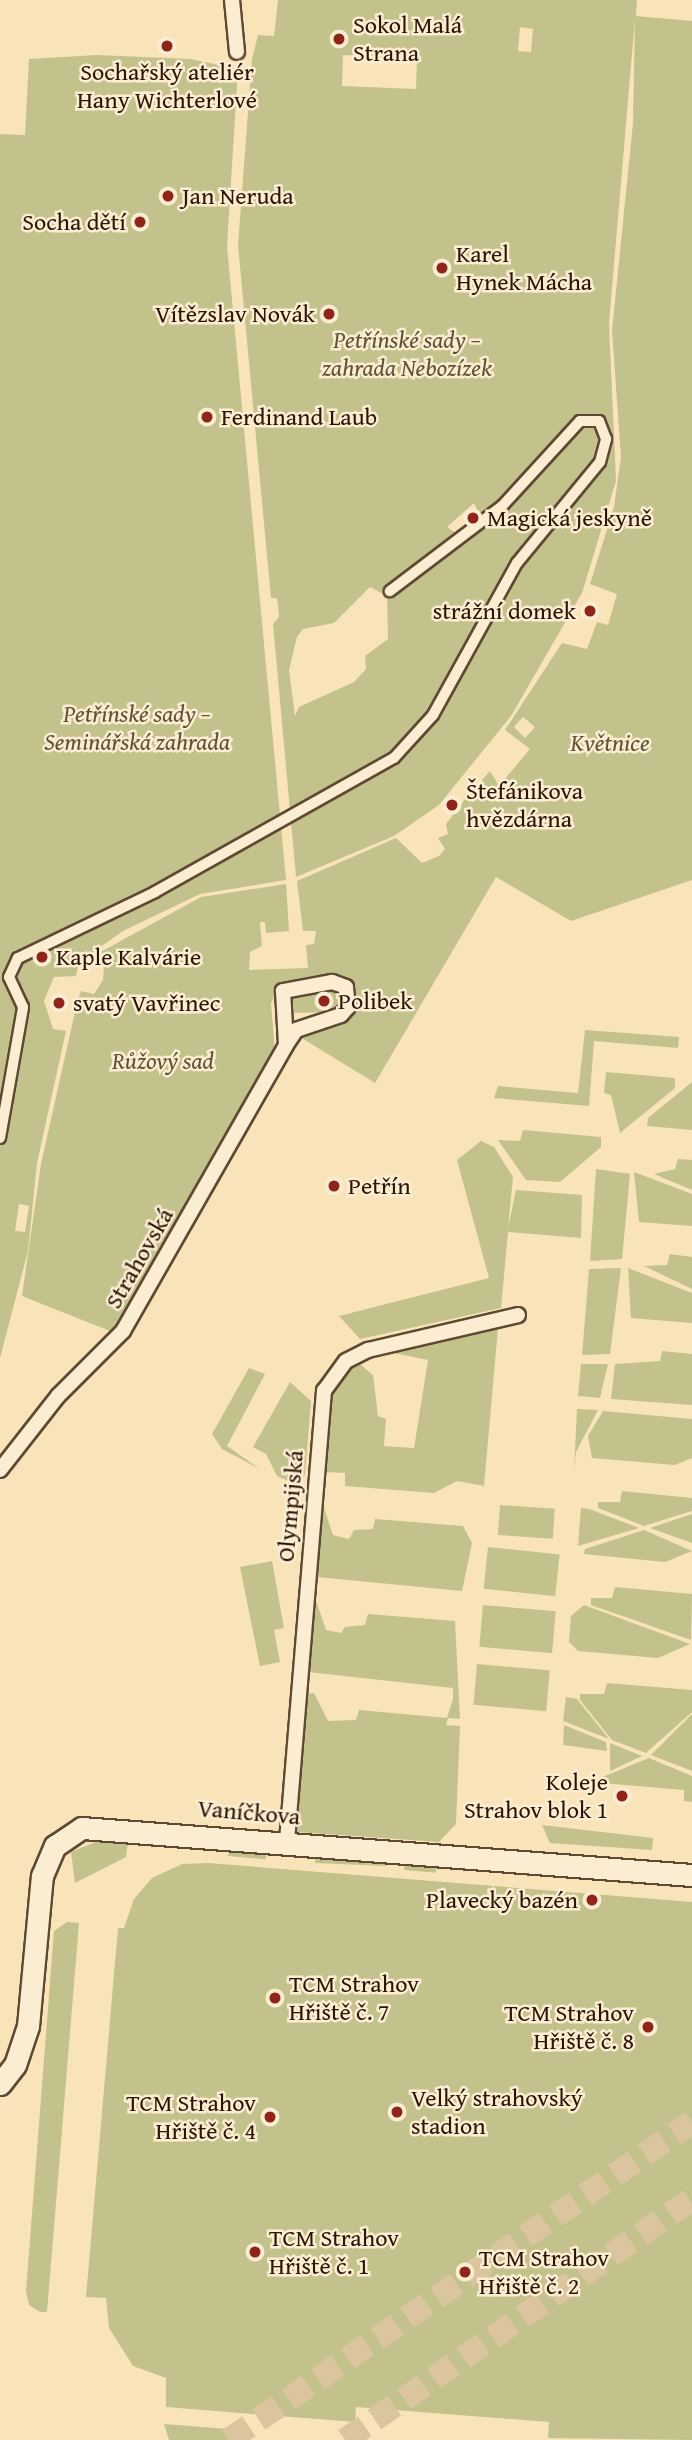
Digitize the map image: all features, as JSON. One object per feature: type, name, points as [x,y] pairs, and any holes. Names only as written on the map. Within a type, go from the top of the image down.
[{"type":"main road","name":"Vaníčkova","points":[[0,2084],[15,2065],[28,2026],[42,1876],[55,1846],[82,1828],[102,1826],[692,1875]]},
{"type":"street","points":[[232,0],[237,52]]},
{"type":"street","points":[[0,1138],[23,1007],[9,977],[18,958],[155,892],[394,758],[433,715],[517,563],[600,462],[606,439],[598,421],[580,421],[497,511],[390,592]]},
{"type":"street","name":"Strahovská","points":[[0,1471],[58,1395],[123,1332],[286,1045],[296,1030],[341,1015],[348,1007],[346,987],[332,982],[283,991],[286,1045]]},
{"type":"street","name":"Olympijská","points":[[287,1841],[324,1391],[346,1362],[368,1350],[517,1315]]},
{"type":"green space","points":[[278,0],[637,0],[636,16],[692,21],[692,880],[571,921],[496,877],[375,1083],[300,1037],[354,1000],[352,989],[334,976],[280,985],[271,1003],[275,1054],[115,1333],[22,1296],[41,1164],[77,1003],[81,991],[94,994],[103,980],[104,965],[95,955],[201,897],[286,884],[289,931],[266,933],[265,922],[260,922],[262,946],[250,952],[249,970],[308,968],[306,945],[314,944],[316,931],[303,931],[297,881],[396,838],[422,863],[439,856],[445,849],[438,838],[448,834],[446,824],[466,798],[479,797],[478,785],[490,771],[499,786],[530,749],[505,730],[562,643],[587,649],[597,622],[608,625],[617,594],[590,584],[614,507],[621,457],[612,331],[633,123],[635,19],[609,323],[616,481],[582,593],[511,716],[439,805],[394,836],[296,877],[273,624],[279,617],[277,598],[271,598],[238,245],[252,59],[258,35],[274,36]],"holes":[[[520,27],[533,29],[531,52],[518,51]],[[343,55],[417,59],[416,89],[342,86]],[[474,503],[480,516],[459,535],[447,527]],[[370,587],[387,596],[388,639],[365,656],[366,669],[354,682],[299,707],[295,716],[289,670],[297,637],[303,629],[334,623]],[[523,717],[535,727],[525,738],[514,727]]]},
{"type":"green space","name":"Petřínské sady – Seminářská zahrada","points":[[97,55],[190,59],[238,69],[227,246],[286,880],[200,894],[123,931],[89,955],[81,952],[76,976],[54,977],[44,1001],[53,1029],[66,1031],[37,1163],[28,1251],[0,1358],[0,134],[25,135],[29,59]],"holes":[[[19,1204],[29,1206],[25,1232],[15,1231]]]},
{"type":"green space","points":[[332,988],[341,992],[342,1006],[333,1012],[288,1013],[287,996]]},
{"type":"green space","points":[[585,1030],[679,1037],[678,1048],[594,1041],[589,1106],[494,1098],[498,1086],[578,1093]]},
{"type":"green space","points":[[606,1072],[675,1078],[675,1088],[620,1133],[611,1095],[604,1093]]},
{"type":"green space","points":[[692,1082],[692,1130],[647,1126],[648,1118]]},
{"type":"green space","points":[[523,1130],[601,1137],[601,1147],[560,1182],[526,1180],[498,1140],[520,1141]]},
{"type":"green space","points":[[481,1141],[494,1147],[513,1177],[508,1228],[516,1190],[582,1195],[581,1238],[508,1232],[501,1308],[360,1339],[339,1316],[489,1278],[457,1160]]},
{"type":"green space","points":[[678,1159],[692,1160],[692,1190],[654,1174],[675,1169]]},
{"type":"green space","points":[[596,1169],[630,1174],[622,1259],[590,1261]]},
{"type":"green space","points":[[634,1172],[692,1194],[692,1226],[639,1222]]},
{"type":"green space","points":[[670,1254],[692,1257],[692,1289],[644,1266],[667,1265]]},
{"type":"green space","points":[[621,1268],[610,1354],[582,1355],[589,1269]]},
{"type":"green space","points":[[628,1268],[692,1293],[692,1323],[631,1318]]},
{"type":"green space","points":[[498,1328],[484,1486],[457,1481],[434,1493],[345,1486],[345,1473],[326,1472],[331,1391],[340,1375],[360,1364],[373,1375],[378,1416],[386,1419],[384,1446],[414,1448],[428,1360],[389,1352]]},
{"type":"green space","points":[[662,1351],[692,1354],[692,1405],[611,1399],[615,1364],[660,1361]]},
{"type":"green space","points":[[581,1364],[608,1364],[600,1398],[578,1396]]},
{"type":"green space","points":[[249,1368],[265,1374],[227,1446],[260,1469],[222,1449],[212,1434]]},
{"type":"green space","points":[[290,1382],[311,1401],[305,1475],[295,1484],[277,1476],[266,1454],[253,1447]]},
{"type":"green space","points":[[577,1409],[598,1410],[576,1452],[574,1472]]},
{"type":"green space","points":[[603,1411],[692,1419],[692,1458],[675,1465],[592,1458],[588,1436]]},
{"type":"green space","points":[[622,1491],[692,1498],[692,1511],[644,1526],[598,1508],[598,1502],[620,1502]]},
{"type":"green space","points":[[322,1502],[333,1535],[349,1539],[354,1530],[373,1529],[375,1519],[463,1526],[472,1543],[462,1591],[317,1577]]},
{"type":"green space","points":[[500,1505],[555,1509],[553,1539],[498,1535]]},
{"type":"green space","points":[[581,1508],[589,1509],[639,1528],[578,1546]]},
{"type":"green space","points":[[692,1514],[692,1543],[650,1528]]},
{"type":"green space","points":[[644,1530],[692,1551],[665,1562],[584,1554],[585,1549]]},
{"type":"green space","points":[[488,1547],[560,1555],[555,1596],[484,1589]]},
{"type":"green space","points":[[272,1561],[284,1628],[274,1630],[280,1662],[260,1666],[240,1567]]},
{"type":"green space","points":[[615,1587],[692,1594],[691,1640],[591,1605],[591,1598],[612,1598]]},
{"type":"green space","points":[[314,1595],[326,1630],[341,1633],[345,1627],[365,1625],[368,1614],[455,1621],[460,1719],[448,1718],[446,1725],[460,1726],[456,1824],[439,1842],[297,1832],[307,1694],[314,1693],[328,1721],[356,1720],[359,1710],[447,1718],[453,1699],[453,1688],[308,1672]]},
{"type":"green space","points":[[483,1605],[556,1611],[552,1653],[479,1647]]},
{"type":"green space","points":[[584,1605],[690,1644],[658,1658],[578,1651],[569,1642],[571,1616]]},
{"type":"green space","points":[[477,1664],[550,1670],[546,1711],[473,1705]]},
{"type":"green space","points":[[607,1683],[692,1690],[692,1712],[646,1753],[612,1740],[580,1700],[580,1694],[604,1694]]},
{"type":"green space","points":[[566,1697],[577,1699],[609,1739],[563,1721]]},
{"type":"green space","points":[[692,1714],[692,1771],[651,1755]]},
{"type":"green space","points":[[564,1725],[606,1742],[607,1751],[563,1745]]},
{"type":"green space","points":[[610,1743],[642,1756],[610,1771]]},
{"type":"green space","points":[[649,1758],[692,1776],[692,1802],[684,1801],[684,1790],[590,1782]]},
{"type":"green space","points":[[542,1825],[653,1838],[652,1850],[550,1843]]},
{"type":"green space","points":[[103,1839],[128,1841],[126,1857],[75,1883],[71,1852]]},
{"type":"green space","points":[[229,1846],[267,1849],[266,1859],[228,1856]]},
{"type":"green space","points":[[316,1852],[387,1859],[386,1866],[315,1863]]},
{"type":"green space","points":[[405,1860],[437,1863],[436,1873],[404,1870]]},
{"type":"green space","name":"Velký strahovský stadion","points":[[208,1863],[692,1902],[692,2440],[548,2438],[549,2422],[356,2407],[355,2422],[166,2407],[166,2378],[133,2366],[109,2328],[106,2298],[86,2297],[118,1928],[124,1928],[134,1899],[152,1878],[182,1864]]},
{"type":"green space","points":[[67,1922],[79,1923],[47,2312],[40,2312],[29,2305],[26,2291],[54,1931]]},
{"type":"green space","points":[[164,2424],[241,2430],[233,2440],[169,2440]]},
{"type":"tunnel","points":[[229,2440],[692,2122]]},
{"type":"tunnel","points":[[345,2440],[692,2199]]},
{"type":"place","name":"Sokol Malá Strana","points":[[339,39]]},
{"type":"place","name":"Sochařský ateliér Hany Wichterlové","points":[[167,46]]},
{"type":"place","name":"Jan Neruda","points":[[168,196]]},
{"type":"place","name":"Socha dětí","points":[[140,222]]},
{"type":"place","name":"Karel Hynek Mácha","points":[[442,268]]},
{"type":"place","name":"Vítězslav Novák","points":[[329,314]]},
{"type":"place","name":"Ferdinand Laub","points":[[207,417]]},
{"type":"place","name":"Magická jeskyně","points":[[473,518]]},
{"type":"place","name":"strážní domek","points":[[590,611]]},
{"type":"place","name":"Štefánikova hvězdárna","points":[[452,805]]},
{"type":"place","name":"Kaple Kalvárie","points":[[42,957]]},
{"type":"place","name":"Polibek","points":[[324,1001]]},
{"type":"place","name":"svatý Vavřinec","points":[[59,1003]]},
{"type":"place","name":"Petřín","points":[[334,1186]]},
{"type":"place","name":"Koleje Strahov blok 1","points":[[622,1796]]},
{"type":"place","name":"Plavecký bazén","points":[[592,1900]]},
{"type":"place","name":"TCM Strahov Hřiště č. 7","points":[[275,1998]]},
{"type":"place","name":"TCM Strahov Hřiště č. 8","points":[[648,2027]]},
{"type":"place","name":"Velký strahovský stadion","points":[[397,2112]]},
{"type":"place","name":"TCM Strahov Hřiště č. 4","points":[[270,2117]]},
{"type":"place","name":"TCM Strahov Hřiště č. 1","points":[[255,2252]]},
{"type":"place","name":"TCM Strahov Hřiště č. 2","points":[[465,2272]]},
{"type":"park label","name":"Petřínské sady – zahrada Nebozízek","points":[[407,354]]},
{"type":"park label","name":"Květnice","points":[[610,743]]},
{"type":"park label","name":"Růžový sad","points":[[163,1061]]}]
